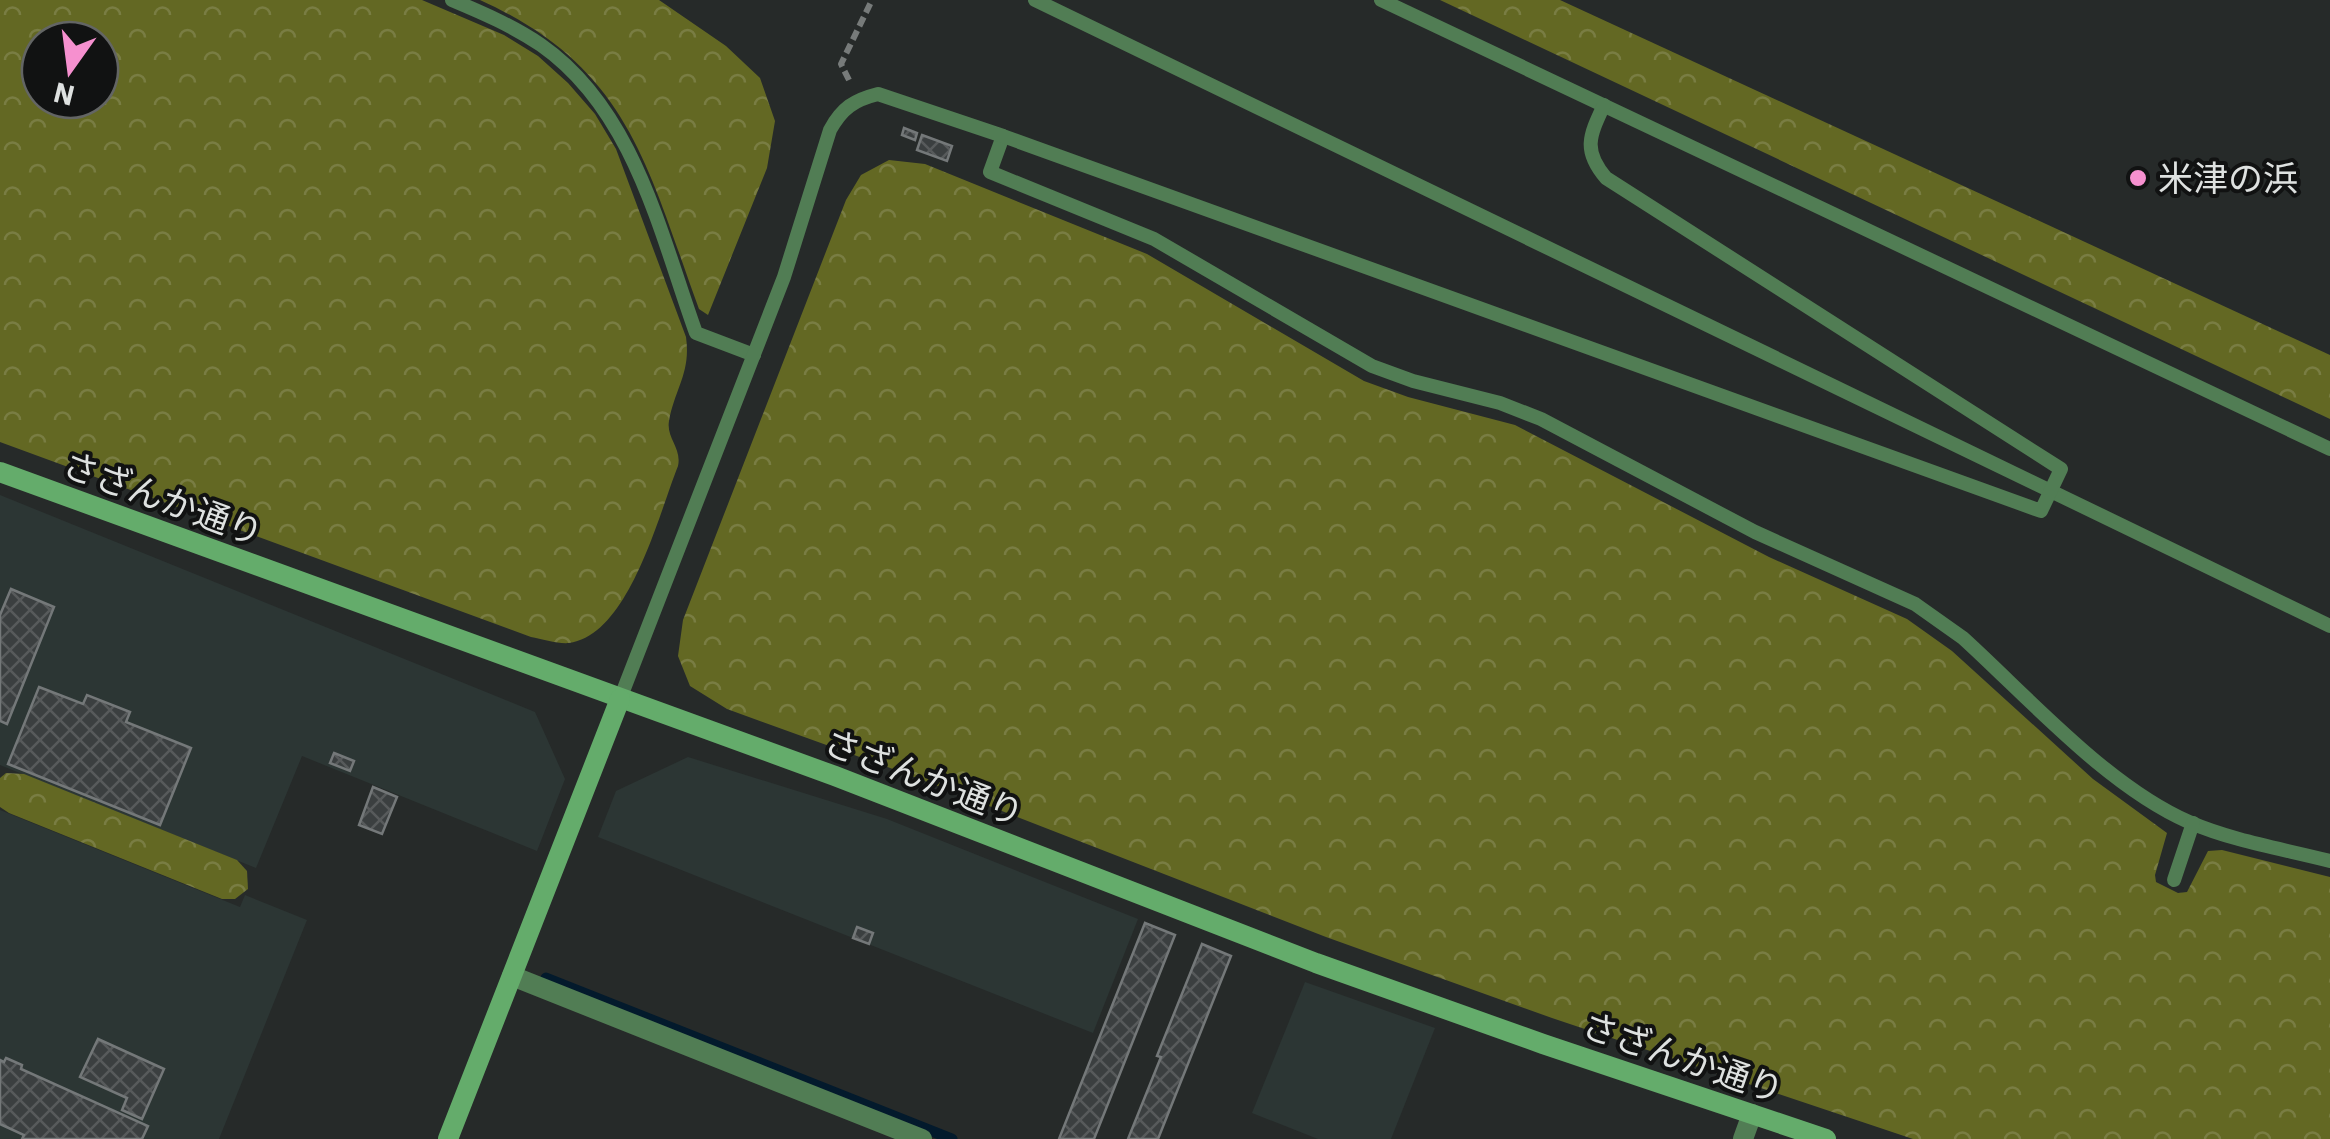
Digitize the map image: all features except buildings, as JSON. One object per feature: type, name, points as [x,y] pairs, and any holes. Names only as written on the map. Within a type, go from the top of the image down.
[{"type":"street","name":"さざんか通り","points":[[0,472],[880,793],[1316,963],[1826,1139]]},
{"type":"street","points":[[448,1139],[620,699]]},
{"type":"street","points":[[512,976],[922,1139]]},
{"type":"street","points":[[1743,1139],[1752,1114]]},
{"type":"lane","points":[[452,0],[509,24],[544,47],[604,108],[626,145],[696,333],[754,355]]},
{"type":"lane","points":[[1034,0],[2330,626]]},
{"type":"lane","points":[[1381,0],[2330,449]]},
{"type":"lane","points":[[620,699],[784,277],[830,130],[840,112],[857,99],[878,94],[2041,512],[2061,469],[1606,178],[1594,165],[1590,148],[1591,132],[1604,105]]},
{"type":"lane","points":[[1003,136],[990,172],[1154,239],[1372,366],[1541,419],[1754,532],[1916,604],[1963,638],[2103,767],[2144,797],[2193,823],[2236,838],[2330,860]]},
{"type":"lane","points":[[2174,880],[2193,823]]},
{"type":"path","points":[[857,99],[841,64],[872,0]]},
{"type":"shaded area","points":[[0,495],[535,712],[565,779],[537,851],[302,756],[256,868],[0,765]]},
{"type":"shaded area","points":[[688,757],[887,819],[1138,919],[1093,1033],[598,837],[616,791]]},
{"type":"shaded area","points":[[0,810],[240,907],[245,895],[307,920],[219,1139],[0,1139]]},
{"type":"shaded area","points":[[1305,982],[1435,1028],[1391,1139],[1318,1139],[1252,1113]]},
{"type":"green space","points":[[0,0],[422,0],[504,35],[538,56],[595,114],[616,149],[686,337],[684,371],[669,421],[678,466],[651,542],[625,597],[609,619],[590,635],[569,643],[531,637],[0,442]]},
{"type":"green space","points":[[480,0],[659,0],[726,46],[760,78],[775,121],[767,168],[708,315],[699,309],[646,167],[602,90],[570,57],[530,27]]},
{"type":"green space","points":[[1440,0],[1560,0],[2330,355],[2330,419]]},
{"type":"green space","points":[[889,160],[925,164],[1147,254],[1364,381],[1408,397],[1515,425],[1769,557],[1907,619],[1952,651],[2093,779],[2167,833],[2156,882],[2178,893],[2187,892],[2208,851],[2222,850],[2330,877],[2330,1139],[1913,1139],[1552,1018],[1326,937],[904,773],[727,709],[690,686],[678,656],[683,620],[846,200],[861,175]]},
{"type":"green space","points":[[6,773],[24,774],[237,860],[247,871],[248,889],[235,899],[222,899],[9,813],[0,807],[0,778]]},
{"type":"waterway","points":[[546,978],[952,1139]]},
{"type":"place","name":"米津の浜","points":[[2138,178]]}]
